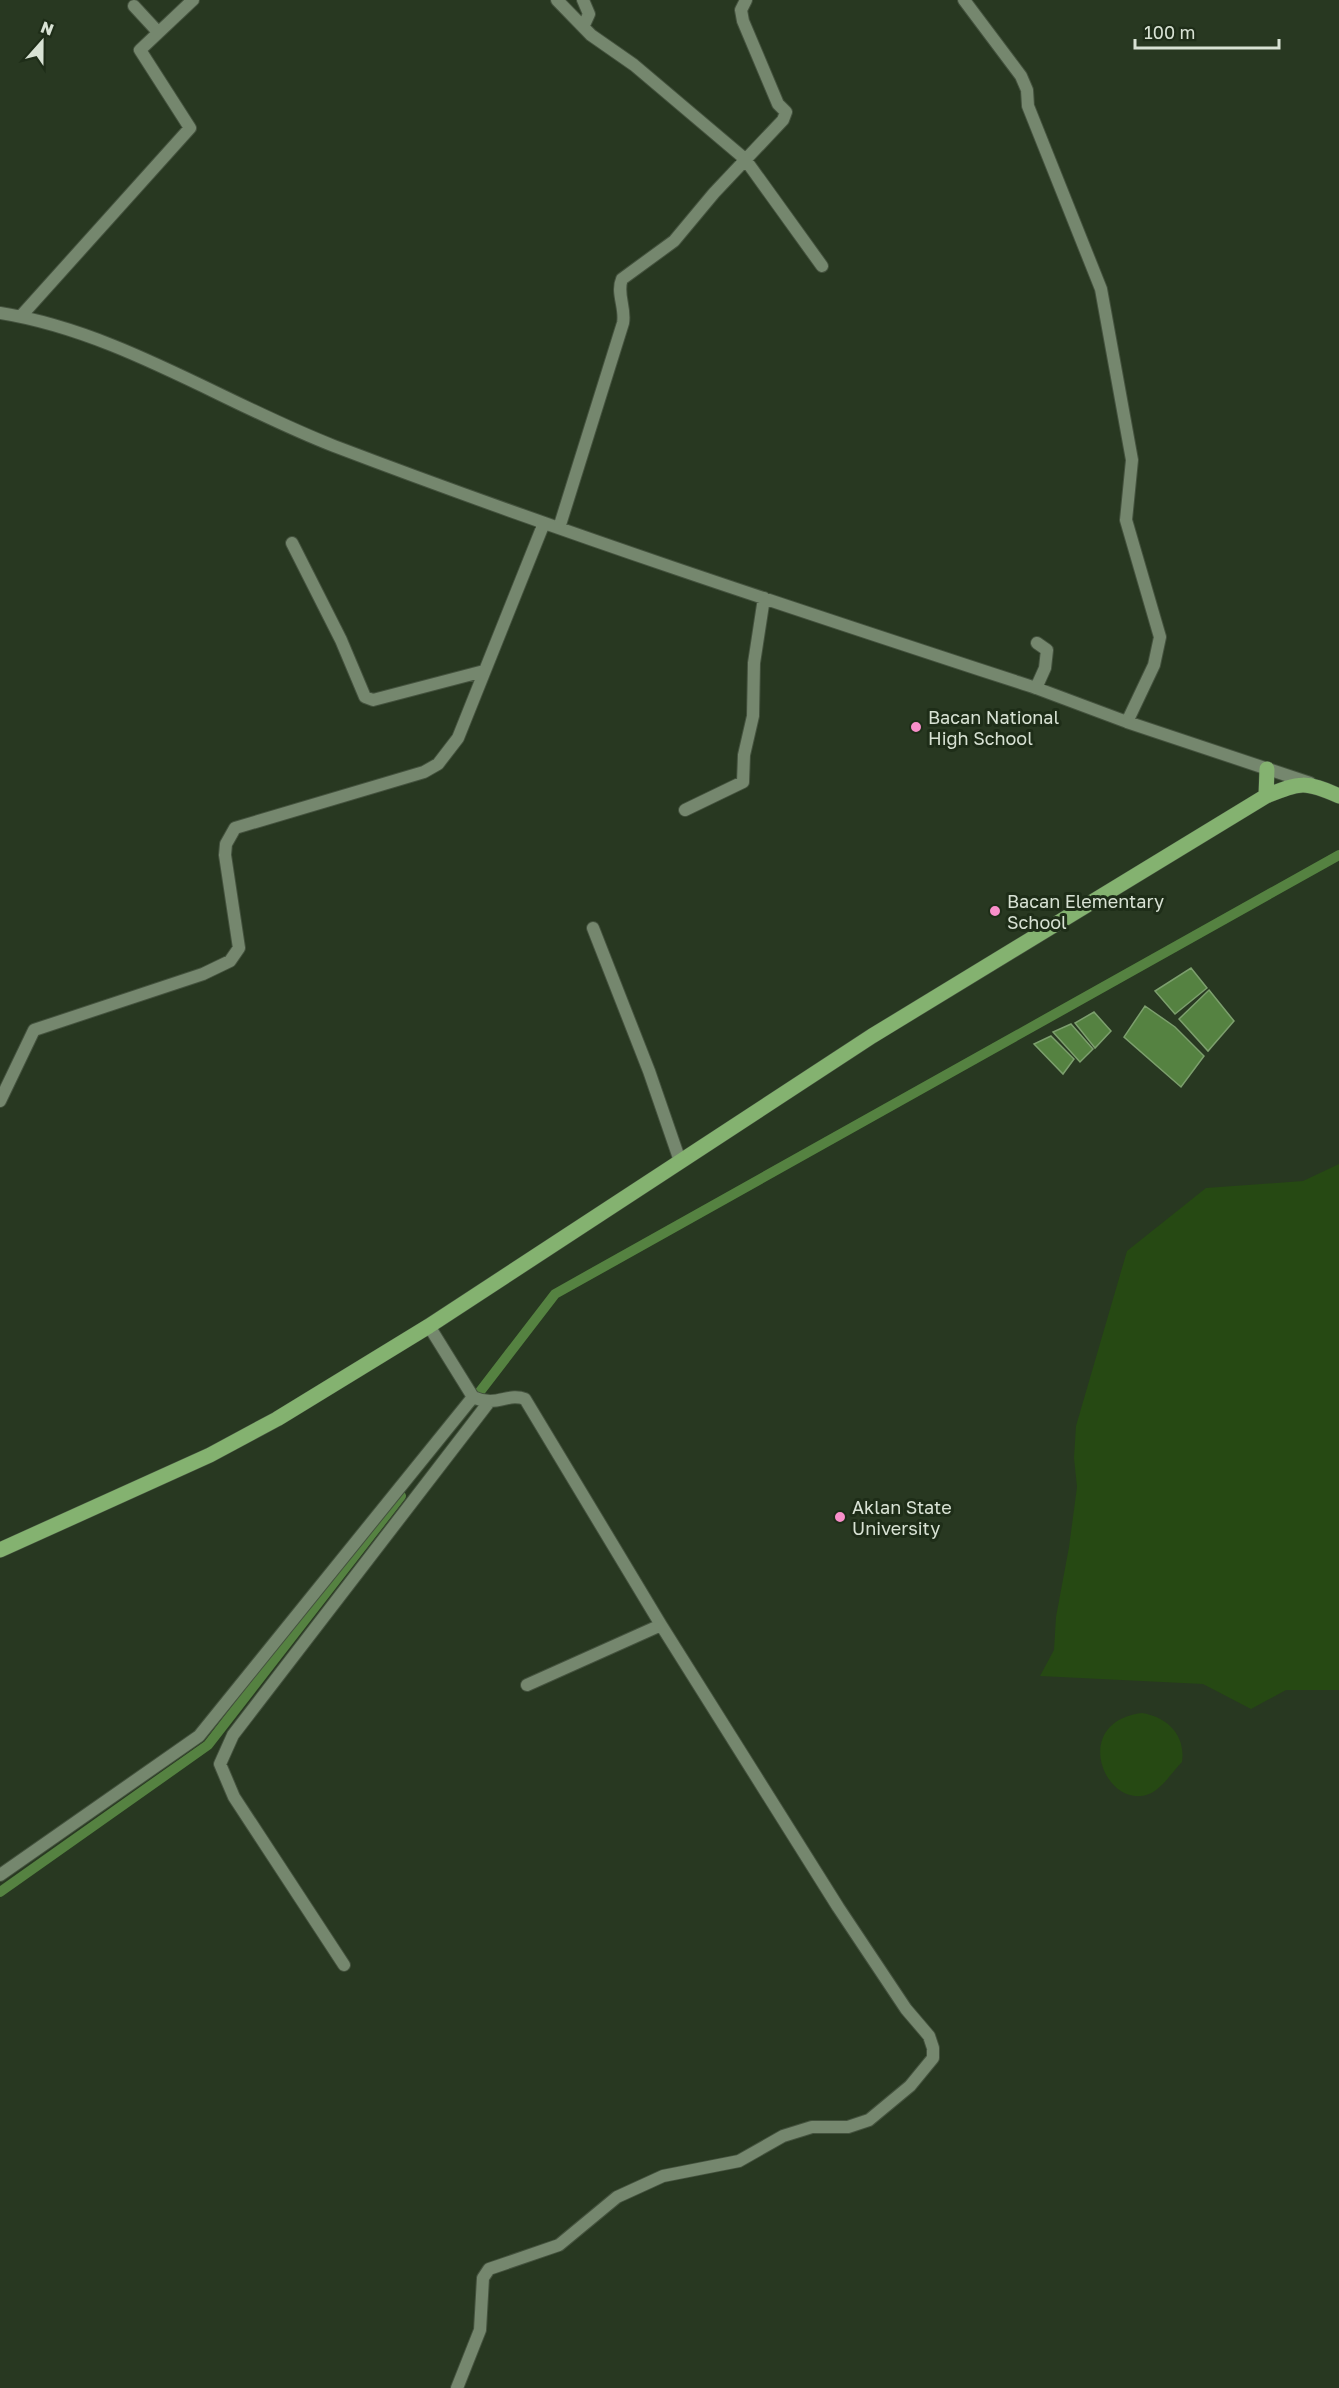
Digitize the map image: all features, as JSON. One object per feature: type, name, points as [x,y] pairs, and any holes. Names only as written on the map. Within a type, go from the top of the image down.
[{"type":"main road","points":[[1266,796],[1268,769]]},
{"type":"main road","points":[[0,1550],[210,1455],[277,1419],[429,1326],[872,1036],[1266,796],[1288,787],[1310,783],[1339,796]]},
{"type":"street","points":[[21,316],[190,128],[140,50],[193,0]]},
{"type":"street","points":[[557,0],[584,25],[591,35],[634,65],[745,159],[822,266]]},
{"type":"street","points":[[584,0],[589,14],[584,25]]},
{"type":"street","points":[[559,528],[623,323],[624,310],[620,285],[622,279],[674,241],[745,159],[778,128],[786,111],[778,104],[743,21],[741,10],[746,0]]},
{"type":"street","points":[[964,0],[1021,76],[1034,121],[1101,289],[1132,460],[1126,520],[1160,637],[1155,665],[1126,722]]},
{"type":"street","points":[[134,6],[158,32]]},
{"type":"street","points":[[0,313],[21,316],[118,349],[324,442],[544,523],[1036,688],[1126,722],[1310,783]]},
{"type":"street","points":[[0,1101],[34,1030],[203,974],[230,961],[239,948],[225,855],[226,844],[235,828],[424,772],[438,764],[458,738],[544,523]]},
{"type":"street","points":[[292,543],[332,620],[365,697],[373,700],[483,671]]},
{"type":"street","points":[[685,810],[743,782],[744,755],[753,716],[754,663],[764,597]]},
{"type":"street","points":[[1036,688],[1046,668],[1047,650],[1037,643]]},
{"type":"street","points":[[593,927],[649,1071],[680,1161]]},
{"type":"street","points":[[429,1326],[479,1399]]},
{"type":"street","points":[[0,1875],[199,1736],[479,1399],[518,1396],[525,1399],[661,1625],[844,1916],[906,2009],[929,2036],[933,2058],[910,2086],[869,2120],[848,2127],[806,2129],[783,2136],[739,2161],[663,2176],[617,2198],[559,2245],[489,2269],[483,2278],[480,2330],[457,2388]]},
{"type":"street","points":[[344,1965],[234,1797],[220,1764],[233,1735],[479,1399]]},
{"type":"street","points":[[527,1685],[661,1625]]},
{"type":"shaded area","points":[[1191,968],[1207,988],[1175,1014],[1155,991]]},
{"type":"shaded area","points":[[1209,990],[1234,1021],[1208,1051],[1179,1019]]},
{"type":"shaded area","points":[[1145,1006],[1175,1027],[1204,1056],[1181,1087],[1124,1037]]},
{"type":"shaded area","points":[[1094,1012],[1111,1031],[1095,1048],[1075,1023]]},
{"type":"shaded area","points":[[1071,1024],[1093,1049],[1080,1062],[1053,1032]]},
{"type":"shaded area","points":[[1051,1036],[1074,1059],[1063,1074],[1034,1044]]},
{"type":"shaded area","points":[[1339,1164],[1339,1690],[1286,1690],[1251,1709],[1203,1684],[1040,1676],[1054,1650],[1056,1617],[1069,1547],[1077,1487],[1074,1458],[1076,1426],[1127,1251],[1206,1188],[1303,1181]]},
{"type":"shaded area","points":[[1142,1713],[1167,1723],[1173,1729],[1181,1744],[1182,1762],[1153,1792],[1133,1796],[1119,1790],[1108,1778],[1102,1763],[1101,1747],[1106,1732],[1120,1720]]},
{"type":"waterway","points":[[472,1402],[555,1294],[1339,855]]},
{"type":"waterway","points":[[0,1892],[208,1745],[401,1496]]},
{"type":"place","name":"Bacan National High School","points":[[916,727]]},
{"type":"place","name":"Bacan Elementary School","points":[[995,911]]},
{"type":"place","name":"Aklan State University","points":[[840,1517]]}]
